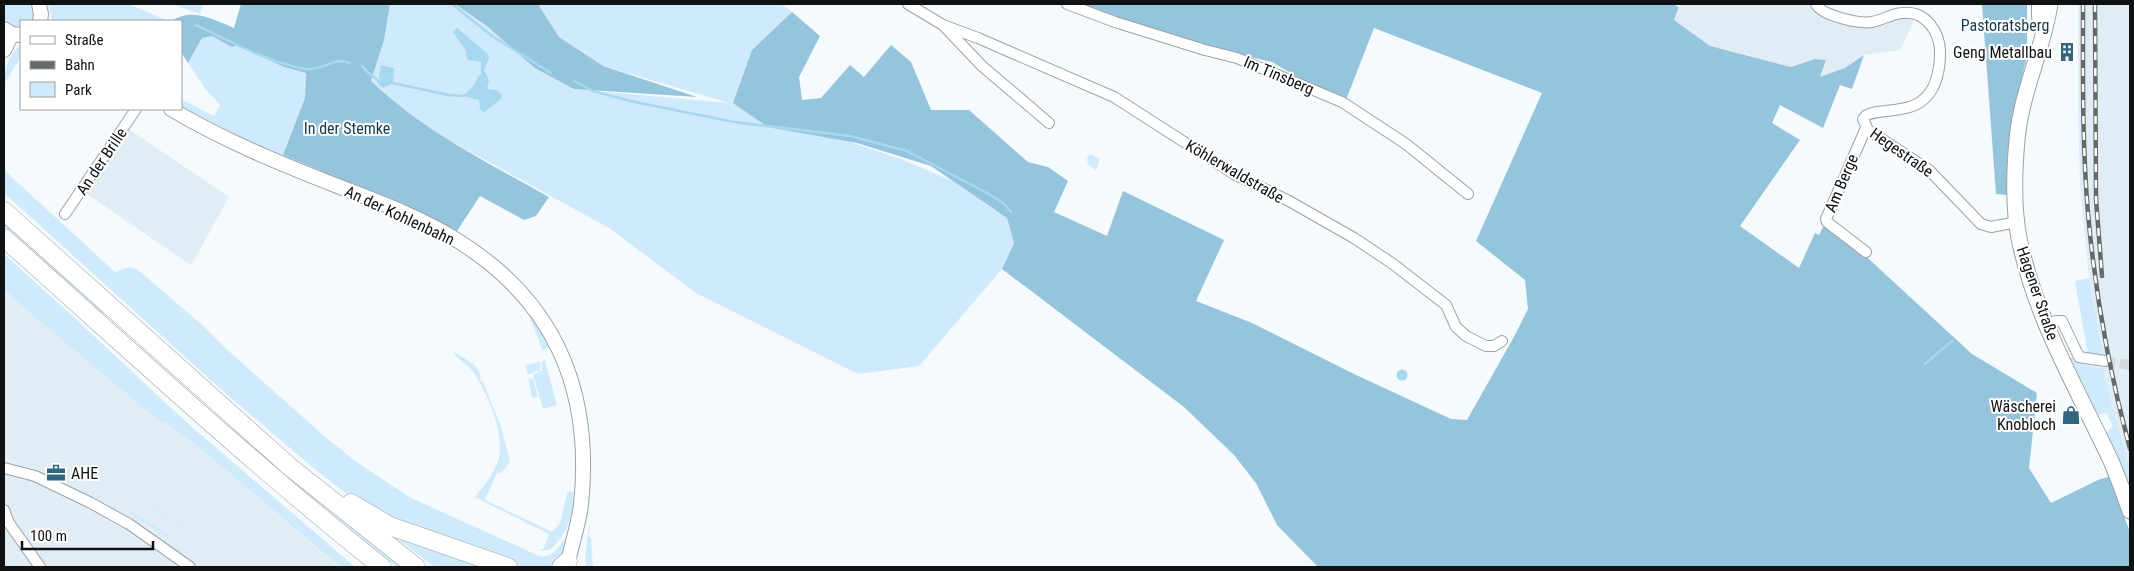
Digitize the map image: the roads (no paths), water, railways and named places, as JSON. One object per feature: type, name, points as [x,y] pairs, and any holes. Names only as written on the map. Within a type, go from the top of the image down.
[{"type":"highway","points":[[4,211],[290,467],[416,567]]},
{"type":"highway","points":[[4,238],[225,437],[382,567]]},
{"type":"highway","points":[[290,467],[390,526],[508,567]]},
{"type":"highway","points":[[353,544],[365,567]]},
{"type":"main road","points":[[39,4],[40,20]]},
{"type":"main road","name":"Hagener Straße","points":[[2050,4],[2044,36],[2026,95],[2017,137],[2015,200],[2017,222],[2029,278],[2046,325],[2112,463],[2130,511]]},
{"type":"main road","points":[[4,50],[12,33]]},
{"type":"main road","name":"An der Kohlenbahn","points":[[173,110],[257,154],[421,221],[456,239],[482,256],[519,288],[540,315],[558,346],[572,380],[577,402],[582,440],[581,504],[576,534],[579,541],[571,565]]},
{"type":"street","name":"Köhlerwaldstraße","points":[[908,4],[943,25],[978,38],[1114,97],[1234,174],[1289,201],[1354,238],[1393,264],[1446,305],[1456,327],[1466,336],[1486,346],[1494,346],[1502,341]]},
{"type":"street","name":"Im Tinsberg","points":[[1067,4],[1115,22],[1237,58],[1342,102],[1406,144],[1468,194]]},
{"type":"street","name":"Hegestraße","points":[[1816,4],[1820,10],[1829,14],[1863,22],[1873,22],[1898,13],[1910,13],[1929,24],[1939,38],[1940,55],[1934,86],[1926,97],[1906,109],[1868,114],[1863,119],[1866,128],[1929,170],[1981,224],[1991,227],[2017,222]]},
{"type":"street","points":[[2037,4],[2037,20],[2040,31],[2044,36]]},
{"type":"street","name":"Köhlerwaldstraße","points":[[943,25],[982,66],[1049,123]]},
{"type":"street","name":"An der Brille","points":[[65,214],[135,110]]},
{"type":"street","name":"Am Berge","points":[[1866,128],[1826,219],[1827,222],[1866,252]]},
{"type":"street","points":[[2046,325],[2062,321],[2079,357],[2105,361]]},
{"type":"street","points":[[4,468],[35,476],[89,502],[129,524],[190,567]]},
{"type":"street","points":[[4,510],[9,523],[40,567]]},
{"type":"waterway","points":[[452,4],[492,36],[551,73]]},
{"type":"waterway","points":[[196,25],[250,51],[291,66],[311,69],[338,61],[350,63]]},
{"type":"waterway","points":[[362,66],[381,85]]},
{"type":"waterway","points":[[574,81],[593,91],[630,101],[734,122],[850,136],[907,151],[987,193],[1003,203],[1011,212]]},
{"type":"waterway","points":[[393,83],[448,95],[463,96]]},
{"type":"waterway","points":[[1925,364],[1952,341]]},
{"type":"tunnel","points":[[2105,361],[2130,365]]},
{"type":"railway","points":[[2083,4],[2084,135],[2091,243],[2104,332],[2130,449]]},
{"type":"railway","points":[[2095,4],[2096,199],[2102,276]]},
{"type":"place","name":"Geng Metallbau","points":[[2067,52]]},
{"type":"place","name":"Wäscherei Knobloch","points":[[2071,415]]},
{"type":"place","name":"AHE","points":[[56,473]]},
{"type":"park label","name":"Pastoratsberg","points":[[2005,25]]},
{"type":"park label","name":"In der Stemke","points":[[347,128]]}]
